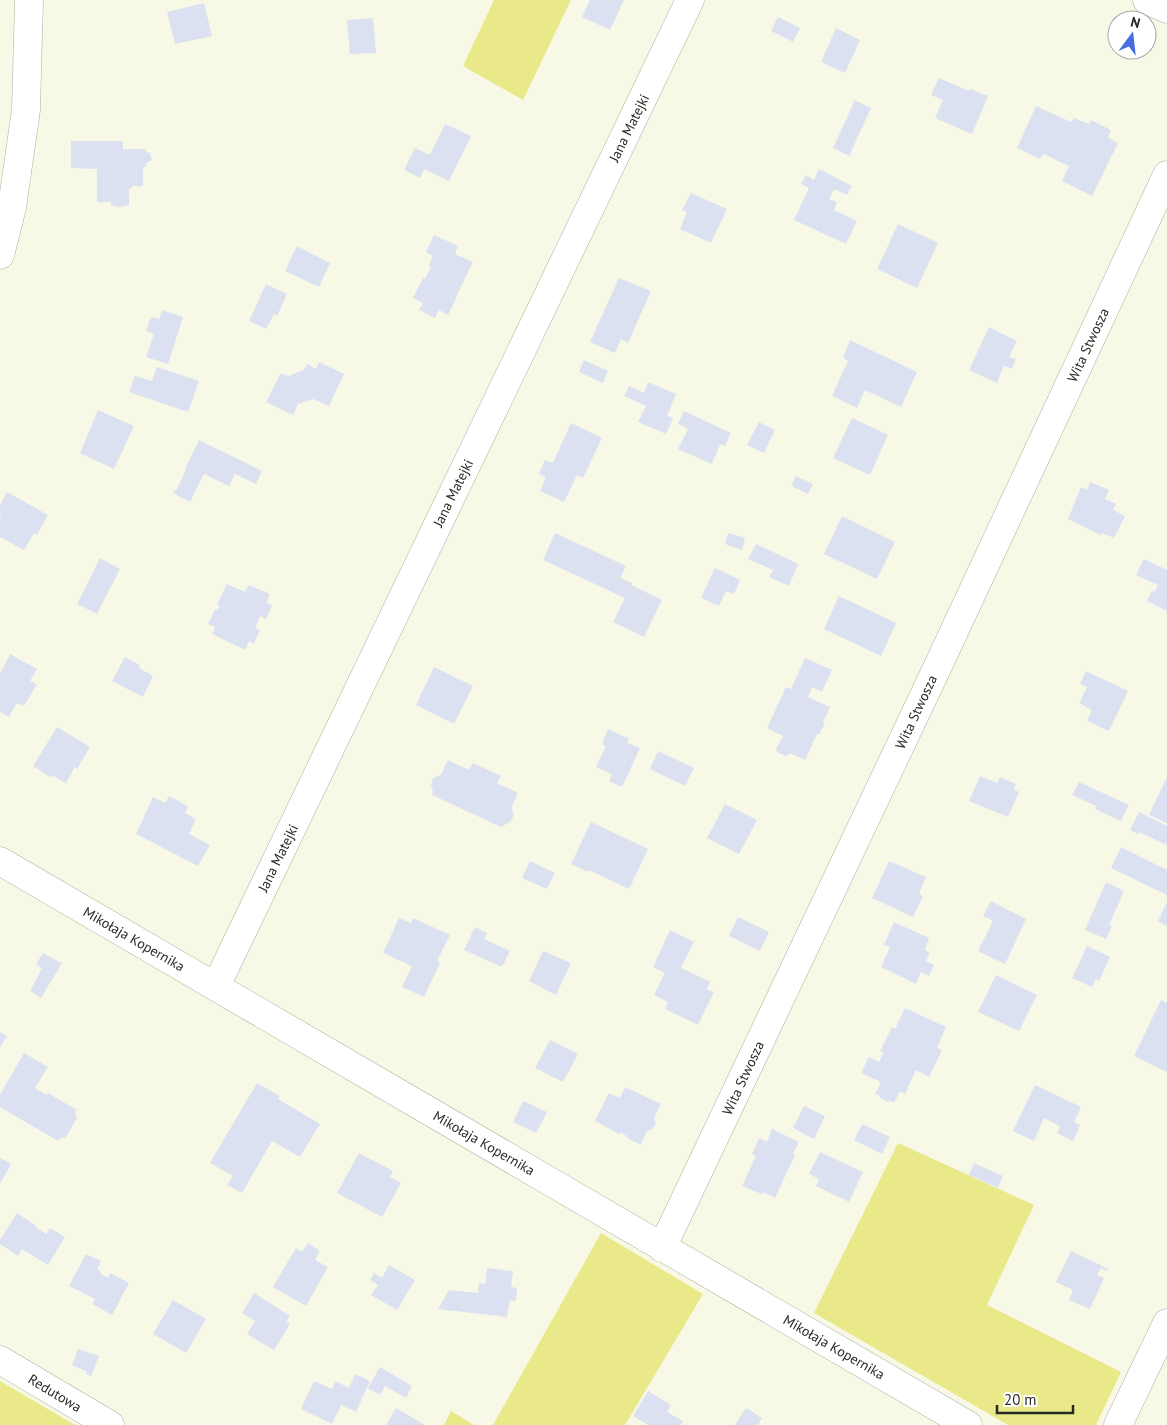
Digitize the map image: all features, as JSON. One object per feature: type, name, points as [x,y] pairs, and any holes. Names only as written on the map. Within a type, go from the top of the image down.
[{"type":"street","points":[[0,255],[12,207],[26,110],[29,0]]},
{"type":"street","name":"Jana Matejki","points":[[216,986],[690,0]]},
{"type":"street","points":[[1147,0],[1167,9]]},
{"type":"street","name":"Wita Stwosza","points":[[662,1248],[1167,175]]},
{"type":"street","name":"Mikołaja Kopernika","points":[[0,861],[968,1425]]},
{"type":"street","points":[[1118,1425],[1167,1323]]},
{"type":"street","name":"Redutowa","points":[[0,1360],[110,1425]]},
{"type":"shaded area","points":[[494,0],[571,0],[523,100],[463,66]]},
{"type":"shaded area","points":[[898,1143],[1034,1205],[987,1305],[1121,1372],[1096,1425],[1008,1425],[814,1313]]},
{"type":"shaded area","points":[[601,1233],[703,1294],[625,1425],[493,1425]]},
{"type":"shaded area","points":[[0,1381],[75,1425],[0,1425]]},
{"type":"shaded area","points":[[451,1411],[474,1425],[444,1425]]},
{"type":"building","points":[[590,0],[624,0],[610,30],[582,17]]},
{"type":"building","points":[[204,3],[212,36],[175,44],[167,12]]},
{"type":"building","points":[[778,17],[800,28],[793,42],[771,31]]},
{"type":"building","points":[[373,18],[376,53],[350,54],[347,20]]},
{"type":"building","points":[[836,28],[860,40],[845,73],[821,62]]},
{"type":"building","points":[[939,78],[969,91],[970,89],[988,96],[972,134],[935,118],[943,100],[931,95]]},
{"type":"building","points":[[855,100],[871,108],[849,156],[833,148]]},
{"type":"building","points":[[1036,106],[1071,122],[1074,118],[1089,124],[1091,120],[1111,130],[1108,138],[1118,143],[1092,196],[1062,181],[1069,166],[1043,154],[1040,159],[1017,148]]},
{"type":"building","points":[[445,124],[471,136],[449,181],[424,169],[420,178],[404,170],[415,148],[430,155]]},
{"type":"building","points":[[71,141],[123,141],[123,149],[146,149],[146,152],[150,153],[152,160],[146,164],[146,167],[143,167],[143,186],[133,186],[129,190],[129,205],[118,207],[111,205],[111,202],[97,202],[97,169],[71,168]]},
{"type":"building","points":[[819,169],[852,186],[847,195],[834,189],[829,199],[837,202],[834,210],[857,221],[846,244],[794,220],[809,188],[801,184],[806,175],[814,180]]},
{"type":"building","points":[[691,193],[727,209],[711,243],[680,229],[687,212],[682,210]]},
{"type":"building","points":[[898,224],[938,243],[917,288],[877,269]]},
{"type":"building","points":[[434,235],[458,246],[455,254],[473,262],[448,315],[439,310],[435,318],[419,310],[423,303],[413,298],[431,267],[429,265],[433,256],[426,252]]},
{"type":"building","points":[[297,246],[330,263],[319,287],[285,271]]},
{"type":"building","points":[[619,278],[651,291],[628,343],[621,339],[615,353],[590,342]]},
{"type":"building","points":[[266,284],[287,294],[277,316],[274,314],[266,329],[249,321]]},
{"type":"building","points":[[162,310],[183,317],[168,364],[146,357],[154,334],[146,331],[151,317],[159,319]]},
{"type":"building","points":[[989,327],[1017,341],[1009,357],[1016,359],[1012,369],[1004,366],[997,383],[969,370]]},
{"type":"building","points":[[850,340],[917,372],[901,407],[865,390],[857,408],[832,396],[848,361],[843,358]]},
{"type":"building","points":[[584,360],[608,371],[603,383],[579,372]]},
{"type":"building","points":[[319,362],[344,374],[329,406],[313,399],[298,404],[293,415],[266,402],[281,373],[288,376],[304,370],[307,364],[316,369]]},
{"type":"building","points":[[157,367],[199,381],[188,412],[129,392],[135,376],[152,381]]},
{"type":"building","points":[[648,382],[676,394],[667,416],[673,418],[666,434],[638,422],[646,406],[624,396],[629,386],[644,393]]},
{"type":"building","points":[[98,410],[134,426],[114,469],[80,453]]},
{"type":"building","points":[[684,411],[731,433],[725,446],[720,444],[712,464],[678,449],[688,429],[678,424]]},
{"type":"building","points":[[852,418],[888,435],[870,475],[833,458]]},
{"type":"building","points":[[759,422],[775,430],[764,453],[747,445]]},
{"type":"building","points":[[571,423],[602,438],[583,478],[577,475],[564,502],[540,491],[546,477],[539,474],[545,460],[553,463]]},
{"type":"building","points":[[199,440],[262,471],[256,484],[235,474],[229,486],[204,474],[190,502],[173,493],[176,491]]},
{"type":"building","points":[[796,476],[813,484],[808,494],[791,486]]},
{"type":"building","points":[[1090,482],[1109,490],[1105,499],[1116,504],[1113,510],[1125,516],[1114,538],[1102,533],[1101,535],[1068,519],[1081,487],[1087,490]]},
{"type":"building","points":[[7,492],[48,515],[37,535],[34,533],[24,550],[0,537],[0,505]]},
{"type":"building","points":[[842,516],[895,542],[877,579],[824,554]]},
{"type":"building","points":[[555,533],[626,566],[620,578],[662,600],[644,637],[613,622],[625,598],[543,560]]},
{"type":"building","points":[[728,533],[745,538],[742,550],[725,544]]},
{"type":"building","points":[[756,544],[798,564],[789,586],[769,577],[773,570],[748,559]]},
{"type":"building","points":[[100,558],[120,569],[97,614],[77,604]]},
{"type":"building","points":[[1144,559],[1167,570],[1167,611],[1147,601],[1152,591],[1154,592],[1158,585],[1136,575]]},
{"type":"building","points":[[715,568],[740,580],[734,594],[726,591],[719,606],[701,598]]},
{"type":"building","points":[[227,584],[245,592],[249,585],[270,594],[266,603],[272,605],[266,619],[260,616],[255,628],[260,630],[254,644],[249,641],[245,650],[212,634],[215,627],[208,624],[215,609],[217,610],[220,606],[217,604]]},
{"type":"building","points":[[839,596],[896,623],[881,656],[824,629]]},
{"type":"building","points":[[10,654],[37,669],[30,681],[37,684],[24,706],[17,703],[9,717],[0,712],[0,674]]},
{"type":"building","points":[[125,657],[140,665],[139,668],[153,676],[143,697],[112,681]]},
{"type":"building","points":[[805,658],[832,670],[822,692],[812,687],[808,697],[830,707],[823,722],[825,723],[819,735],[817,734],[805,760],[789,753],[785,756],[777,752],[776,749],[783,736],[767,728],[786,687],[791,689]]},
{"type":"building","points":[[434,667],[473,686],[454,724],[416,705]]},
{"type":"building","points":[[1086,671],[1128,691],[1109,731],[1087,721],[1092,710],[1079,703],[1087,687],[1080,684]]},
{"type":"building","points":[[57,727],[90,747],[66,783],[52,775],[50,777],[33,766]]},
{"type":"building","points":[[608,729],[629,739],[627,743],[640,748],[622,787],[609,781],[612,774],[596,767],[606,746],[602,744]]},
{"type":"building","points":[[658,751],[694,768],[685,786],[650,769]]},
{"type":"building","points":[[448,760],[469,770],[473,763],[501,776],[497,783],[518,793],[511,808],[514,815],[510,822],[501,827],[432,795],[431,785],[433,778],[441,775]]},
{"type":"building","points":[[980,776],[997,783],[1000,777],[1016,784],[1014,790],[1019,792],[1008,817],[969,801]]},
{"type":"building","points":[[1167,777],[1167,823],[1149,815]]},
{"type":"building","points":[[1079,782],[1129,805],[1121,821],[1095,809],[1096,806],[1072,795]]},
{"type":"building","points":[[169,796],[188,806],[185,813],[196,819],[189,834],[210,845],[198,866],[136,834],[153,797],[165,803]]},
{"type":"building","points":[[725,804],[757,820],[739,854],[707,838]]},
{"type":"building","points":[[1139,812],[1167,826],[1167,845],[1139,832],[1138,834],[1130,830]]},
{"type":"building","points":[[591,822],[648,849],[629,889],[589,870],[588,872],[571,864]]},
{"type":"building","points":[[1121,847],[1167,870],[1167,895],[1111,868]]},
{"type":"building","points":[[530,861],[555,873],[547,889],[522,878]]},
{"type":"building","points":[[889,861],[926,877],[919,894],[923,897],[913,917],[872,898]]},
{"type":"building","points":[[1106,882],[1124,891],[1109,925],[1112,926],[1106,939],[1085,930]]},
{"type":"building","points":[[991,901],[1026,919],[1005,964],[978,951],[993,921],[983,916]]},
{"type":"building","points":[[1167,902],[1167,926],[1158,921]]},
{"type":"building","points":[[738,917],[769,932],[760,951],[729,936]]},
{"type":"building","points":[[399,918],[411,923],[413,918],[450,935],[437,961],[440,963],[424,997],[402,987],[412,966],[383,953]]},
{"type":"building","points":[[894,922],[929,938],[925,950],[930,952],[926,961],[934,965],[929,976],[921,972],[916,984],[881,967],[890,947],[884,945]]},
{"type":"building","points":[[475,927],[487,933],[484,939],[510,951],[502,967],[464,950]]},
{"type":"building","points":[[670,930],[694,942],[681,968],[710,982],[707,989],[714,992],[698,1025],[665,1009],[668,1002],[654,995],[665,973],[653,967]]},
{"type":"building","points":[[1087,946],[1110,957],[1099,981],[1096,979],[1092,987],[1072,978]]},
{"type":"building","points":[[543,951],[571,963],[556,995],[529,981]]},
{"type":"building","points":[[43,953],[62,963],[41,998],[30,991],[42,968],[36,964]]},
{"type":"building","points":[[996,975],[1037,995],[1019,1031],[978,1012]]},
{"type":"building","points":[[1161,1000],[1167,1003],[1167,1072],[1134,1056]]},
{"type":"building","points":[[905,1008],[946,1027],[937,1048],[942,1050],[929,1077],[916,1070],[905,1094],[900,1091],[894,1103],[889,1100],[888,1102],[875,1094],[881,1082],[861,1073],[869,1057],[879,1062],[884,1052],[880,1051],[892,1027],[895,1029]]},
{"type":"building","points":[[0,1032],[7,1036],[0,1048]]},
{"type":"building","points":[[550,1040],[578,1054],[563,1082],[535,1068]]},
{"type":"building","points":[[24,1053],[48,1067],[35,1088],[46,1095],[48,1093],[77,1110],[75,1112],[77,1118],[66,1137],[58,1141],[0,1107],[0,1095]]},
{"type":"building","points":[[257,1083],[280,1096],[278,1099],[320,1124],[300,1157],[272,1141],[242,1193],[227,1185],[233,1176],[210,1163]]},
{"type":"building","points":[[1035,1085],[1081,1107],[1074,1122],[1080,1125],[1073,1141],[1057,1133],[1060,1126],[1044,1118],[1034,1141],[1013,1131]]},
{"type":"building","points":[[625,1087],[661,1104],[654,1118],[656,1123],[652,1129],[647,1131],[641,1145],[620,1132],[619,1134],[595,1121],[609,1093],[620,1098]]},
{"type":"building","points":[[523,1101],[547,1112],[536,1133],[513,1122]]},
{"type":"building","points":[[804,1106],[825,1116],[814,1139],[793,1128]]},
{"type":"building","points":[[862,1124],[890,1137],[882,1154],[854,1140]]},
{"type":"building","points":[[772,1129],[799,1142],[775,1198],[763,1192],[762,1194],[742,1186],[756,1156],[752,1154],[759,1138],[767,1142]]},
{"type":"building","points":[[820,1152],[863,1172],[849,1202],[816,1186],[819,1179],[809,1174]]},
{"type":"building","points":[[359,1153],[393,1171],[390,1177],[401,1183],[382,1217],[337,1193]]},
{"type":"building","points":[[0,1158],[11,1164],[0,1184]]},
{"type":"building","points":[[974,1163],[1003,1176],[998,1188],[969,1175]]},
{"type":"building","points":[[17,1213],[46,1234],[50,1228],[65,1237],[48,1265],[22,1249],[18,1256],[0,1244],[0,1240]]},
{"type":"building","points":[[308,1243],[320,1251],[315,1260],[328,1267],[306,1306],[273,1287],[296,1248],[302,1252]]},
{"type":"building","points":[[1071,1251],[1108,1269],[1107,1271],[1101,1268],[1097,1275],[1104,1278],[1090,1309],[1069,1300],[1073,1290],[1056,1282]]},
{"type":"building","points":[[86,1254],[101,1261],[97,1269],[101,1272],[100,1274],[108,1278],[110,1273],[129,1283],[112,1315],[92,1304],[95,1299],[69,1286]]},
{"type":"building","points":[[389,1265],[415,1280],[397,1310],[371,1295],[378,1285],[370,1280],[374,1273],[382,1278]]},
{"type":"building","points":[[487,1268],[513,1271],[511,1287],[517,1288],[516,1301],[510,1300],[507,1317],[438,1309],[449,1290],[478,1293],[479,1283],[485,1284]]},
{"type":"building","points":[[254,1293],[290,1316],[286,1322],[290,1324],[274,1350],[247,1334],[255,1321],[242,1313]]},
{"type":"building","points":[[173,1300],[206,1319],[186,1353],[153,1334]]},
{"type":"building","points":[[78,1349],[99,1356],[91,1376],[72,1365]]},
{"type":"building","points":[[380,1367],[412,1386],[406,1398],[385,1386],[380,1395],[368,1388]]},
{"type":"building","points":[[355,1374],[370,1381],[356,1412],[341,1405],[332,1424],[301,1409],[314,1381],[332,1389],[335,1381],[349,1388]]},
{"type":"building","points":[[648,1391],[671,1405],[667,1412],[683,1421],[681,1425],[648,1425],[633,1416]]},
{"type":"building","points":[[396,1408],[425,1425],[386,1425]]},
{"type":"building","points":[[746,1408],[762,1418],[758,1425],[735,1425]]}]
